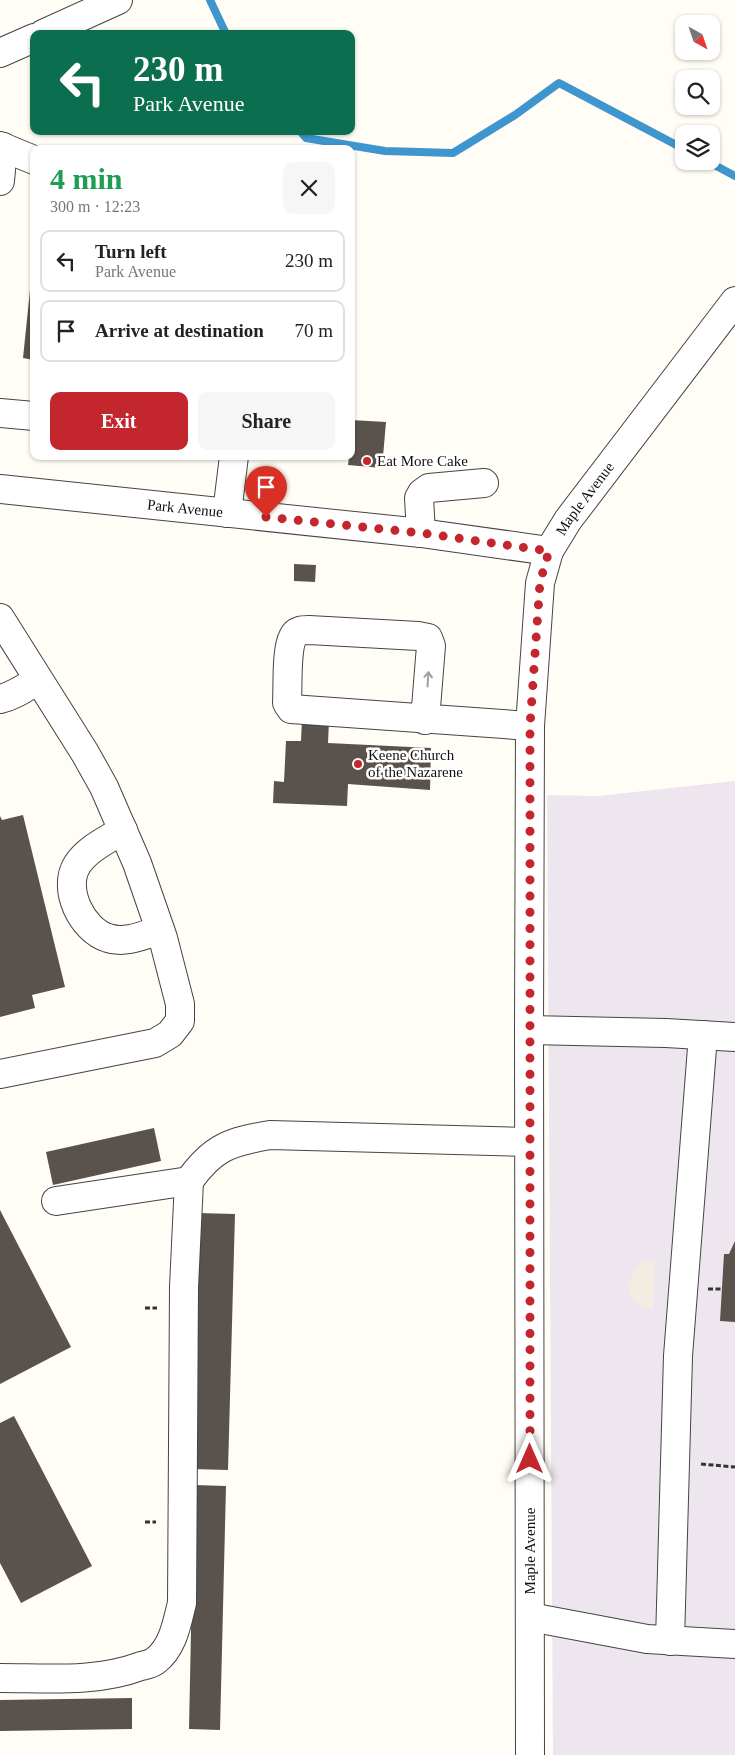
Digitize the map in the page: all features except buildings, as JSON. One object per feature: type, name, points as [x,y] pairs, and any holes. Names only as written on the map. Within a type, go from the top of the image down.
[{"type":"street","points":[[52,30],[118,0]]},
{"type":"street","points":[[0,53],[30,40]]},
{"type":"street","points":[[0,181],[1,146],[30,158]]},
{"type":"street","name":"Maple Avenue","points":[[530,1755],[530,726],[540,582],[549,551],[568,520],[735,301]]},
{"type":"street","points":[[0,413],[30,416]]},
{"type":"street","points":[[227,513],[234,460]]},
{"type":"street","points":[[421,533],[420,498],[422,493],[429,488],[484,483]]},
{"type":"street","name":"Park Avenue","points":[[0,489],[421,533],[549,551]]},
{"type":"street","points":[[0,618],[104,787],[137,863],[160,930],[180,1004],[180,1021],[170,1034],[155,1043],[0,1074]]},
{"type":"street","points":[[425,720],[431,646],[428,638],[301,630],[293,635],[290,646],[287,703],[291,710],[425,720],[530,726]]},
{"type":"street","points":[[0,698],[20,691],[38,680]]},
{"type":"street","points":[[122,830],[96,846],[76,866],[72,876],[71,887],[74,900],[89,926],[97,933],[108,938],[128,940],[160,930]]},
{"type":"street","points":[[529,1030],[735,1037]]},
{"type":"street","points":[[670,1641],[678,1356],[704,1035]]},
{"type":"street","points":[[0,1678],[89,1678],[128,1671],[154,1662],[165,1651],[174,1634],[182,1603],[184,1294],[188,1181],[200,1166],[216,1151],[241,1140],[270,1135],[529,1142]]},
{"type":"street","points":[[56,1201],[188,1181]]},
{"type":"street","points":[[530,1617],[632,1637],[735,1644]]},
{"type":"path","points":[[675,1463],[735,1466]]},
{"type":"shaded area","points":[[735,781],[735,1755],[553,1755],[547,795],[598,796]]},
{"type":"shaded area","points":[[655,1260],[653,1310],[643,1307],[634,1300],[628,1285],[633,1272],[643,1262]]},
{"type":"waterway","points":[[210,0],[224,30]]},
{"type":"waterway","points":[[355,146],[385,151],[453,153],[515,115],[559,83],[675,144]]},
{"type":"waterway","points":[[303,135],[306,138],[349,145]]},
{"type":"waterway","points":[[720,168],[735,176]]},
{"type":"place","name":"Eat More Cake","points":[[367,461]]},
{"type":"place","name":"Keene Church of the Nazarene","points":[[358,764]]},
{"type":"route","points":[[266,517],[421,533],[549,551],[540,582],[530,726],[530,1459]]}]
